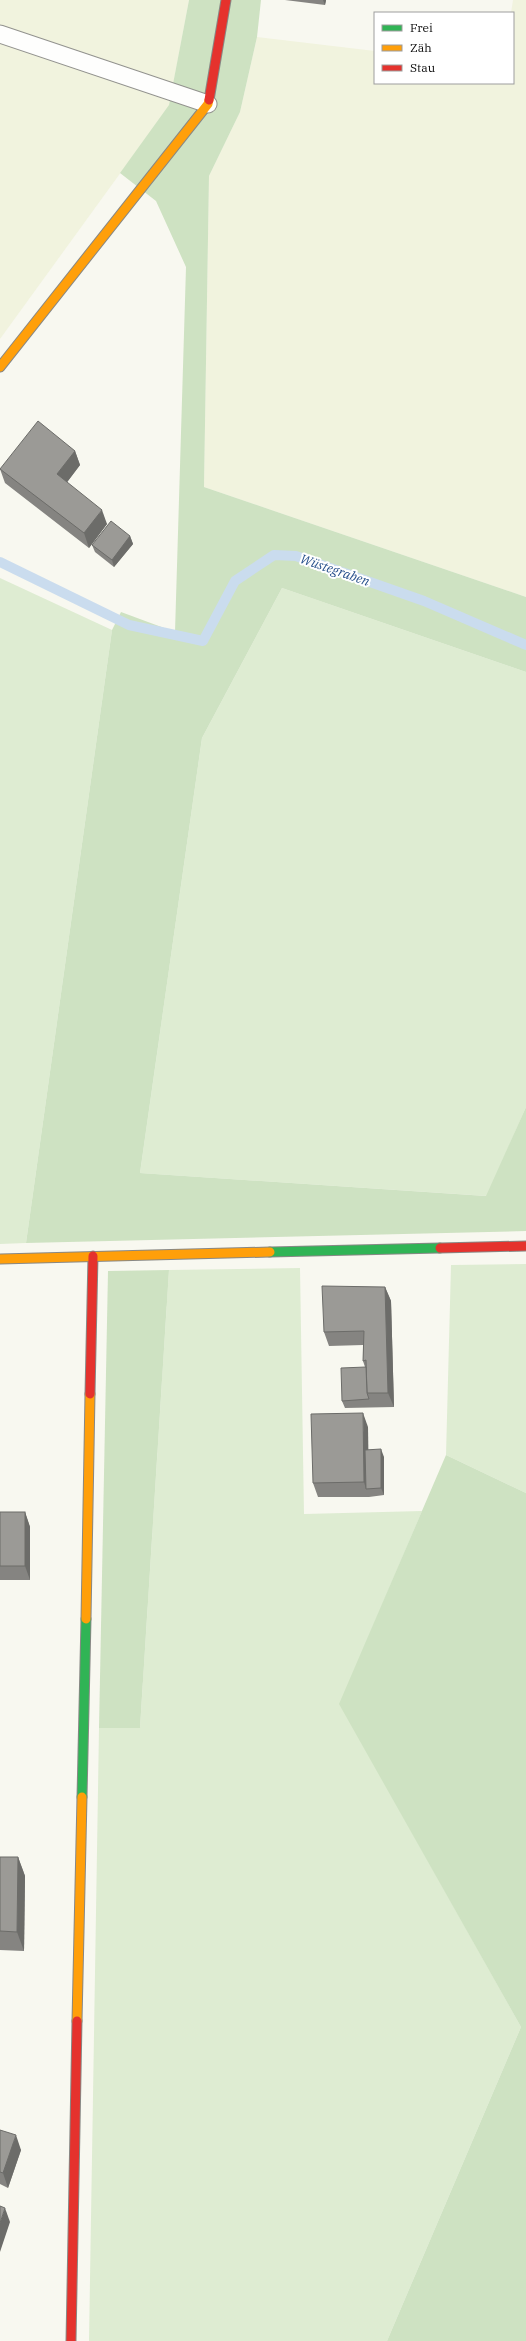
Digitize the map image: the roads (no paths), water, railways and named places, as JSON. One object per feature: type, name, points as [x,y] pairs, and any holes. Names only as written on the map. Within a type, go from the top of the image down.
[{"type":"street","points":[[0,367],[208,104],[226,0]]},
{"type":"street","points":[[0,1259],[526,1246]]},
{"type":"street","points":[[70,2341],[93,1256]]},
{"type":"lane","points":[[0,34],[208,104]]},
{"type":"waterway","name":"Wüstegraben","points":[[0,562],[129,625],[203,641],[235,581],[274,555],[296,556],[424,601],[526,645]]}]
